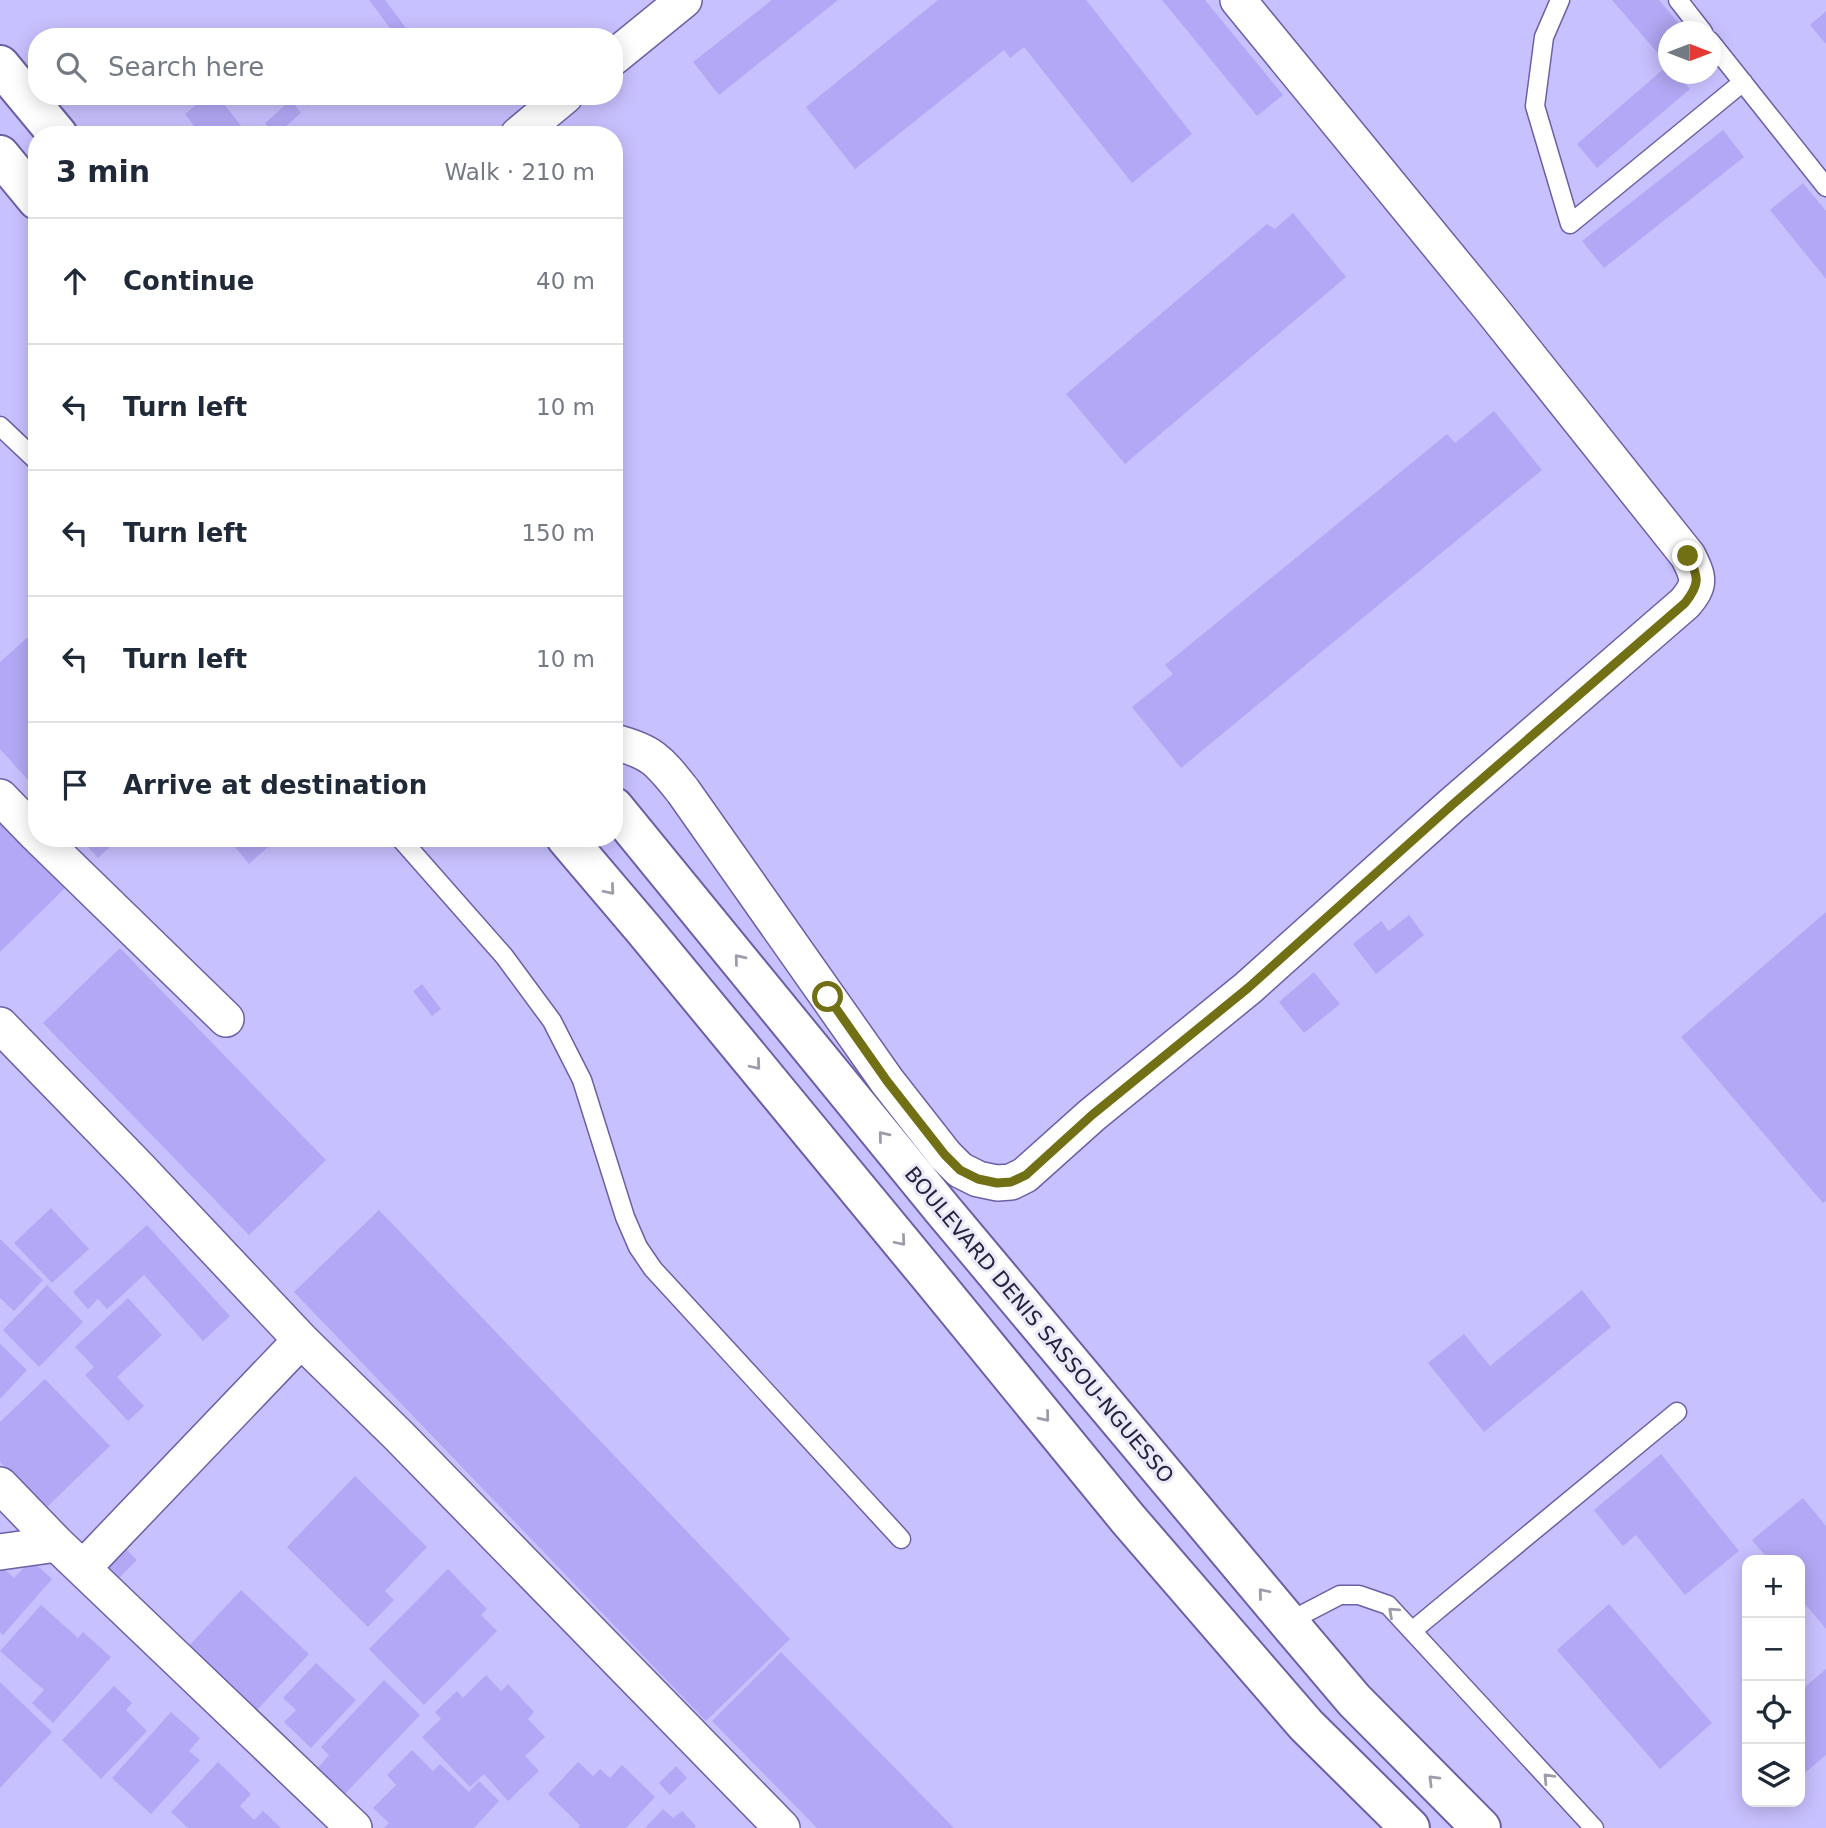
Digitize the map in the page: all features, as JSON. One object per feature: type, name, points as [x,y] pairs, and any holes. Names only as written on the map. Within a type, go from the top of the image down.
[{"type":"main road","points":[[0,65],[28,99]]},
{"type":"main road","points":[[33,105],[51,126]]},
{"type":"main road","points":[[0,155],[28,189]]},
{"type":"main road","name":"BOULEVARD DENIS SASSOU-NGUESSO","points":[[623,818],[943,1210],[1354,1700],[1481,1828]]},
{"type":"main road","points":[[574,847],[1128,1519],[1306,1725],[1410,1828]]},
{"type":"street","points":[[623,50],[684,0]]},
{"type":"street","points":[[623,745],[645,752],[661,764],[684,791],[887,1081],[945,1155],[960,1170],[978,1179],[997,1183],[1011,1182],[1026,1175],[1092,1115],[1248,988],[1452,805],[1685,603],[1695,590],[1697,582],[1696,571],[1688,556],[1492,310],[1238,0]]},
{"type":"street","points":[[529,126],[554,105]]},
{"type":"street","points":[[0,797],[28,826]]},
{"type":"street","points":[[48,847],[226,1019]]},
{"type":"street","points":[[0,1025],[301,1340],[398,1435],[782,1828]]},
{"type":"street","points":[[83,1568],[301,1340]]},
{"type":"street","points":[[0,1485],[57,1544],[354,1828]]},
{"type":"street","points":[[0,1552],[57,1544]]},
{"type":"lane","points":[[1560,0],[1544,37],[1535,106],[1570,223],[1743,82]]},
{"type":"lane","points":[[1678,0],[1694,21]]},
{"type":"lane","points":[[1721,55],[1826,187]]},
{"type":"lane","points":[[0,426],[28,452]]},
{"type":"lane","points":[[408,847],[504,956],[552,1021],[582,1080],[625,1217],[638,1247],[653,1269],[901,1539]]},
{"type":"lane","points":[[1412,1630],[1677,1412]]},
{"type":"lane","points":[[1288,1622],[1340,1595],[1359,1595],[1388,1605],[1594,1828]]},
{"type":"building","points":[[369,0],[385,0],[406,28],[390,28]]},
{"type":"building","points":[[772,0],[838,0],[719,95],[693,62]]},
{"type":"building","points":[[938,0],[1086,0],[1192,134],[1132,183],[1024,47],[1010,58],[1004,50],[855,169],[806,107]]},
{"type":"building","points":[[1162,0],[1205,0],[1283,95],[1257,116]]},
{"type":"building","points":[[1612,0],[1659,0],[1677,21],[1658,21],[1658,53]]},
{"type":"building","points":[[1826,11],[1826,44],[1810,25]]},
{"type":"building","points":[[1658,74],[1658,84],[1686,84],[1690,89],[1597,168],[1577,144]]},
{"type":"building","points":[[196,105],[225,105],[241,126],[194,126],[185,114]]},
{"type":"building","points":[[285,105],[295,105],[301,113],[286,126],[268,126],[265,123]]},
{"type":"building","points":[[1723,130],[1744,157],[1604,268],[1582,241]]},
{"type":"building","points":[[1803,183],[1826,211],[1826,279],[1770,210]]},
{"type":"building","points":[[1293,213],[1346,277],[1125,464],[1066,394],[1267,224],[1275,229]]},
{"type":"building","points":[[1494,411],[1542,470],[1181,768],[1132,707],[1173,674],[1165,665],[1447,434],[1455,443]]},
{"type":"building","points":[[28,637],[28,780],[0,749],[0,662]]},
{"type":"building","points":[[0,818],[67,886],[0,952]]},
{"type":"building","points":[[88,847],[110,847],[98,858]]},
{"type":"building","points":[[235,847],[268,847],[249,864]]},
{"type":"building","points":[[1826,912],[1826,1201],[1823,1203],[1681,1037]]},
{"type":"building","points":[[1409,915],[1424,935],[1376,974],[1353,944],[1381,921],[1389,931]]},
{"type":"building","points":[[120,948],[326,1160],[249,1235],[43,1023]]},
{"type":"building","points":[[1314,972],[1340,1004],[1304,1033],[1279,1002]]},
{"type":"building","points":[[422,984],[441,1009],[432,1016],[413,991]]},
{"type":"building","points":[[51,1208],[89,1249],[52,1283],[14,1243]]},
{"type":"building","points":[[379,1210],[790,1639],[706,1721],[294,1292]]},
{"type":"building","points":[[147,1225],[230,1316],[203,1341],[144,1275],[107,1309],[98,1299],[88,1309],[73,1292]]},
{"type":"building","points":[[0,1239],[43,1280],[14,1311],[0,1298]]},
{"type":"building","points":[[47,1285],[83,1322],[39,1367],[3,1330]]},
{"type":"building","points":[[1582,1290],[1611,1327],[1484,1432],[1428,1363],[1464,1334],[1490,1366]]},
{"type":"building","points":[[128,1298],[162,1335],[117,1377],[144,1406],[128,1421],[85,1375],[94,1367],[75,1347]]},
{"type":"building","points":[[0,1344],[27,1370],[0,1399]]},
{"type":"building","points":[[45,1379],[110,1446],[45,1509],[0,1462],[0,1422]]},
{"type":"building","points":[[1661,1454],[1739,1551],[1685,1595],[1636,1535],[1623,1546],[1594,1510]]},
{"type":"building","points":[[355,1476],[427,1547],[385,1591],[394,1600],[368,1627],[287,1547]]},
{"type":"building","points":[[1803,1498],[1826,1526],[1826,1629],[1805,1604],[1805,1555],[1765,1555],[1752,1540]]},
{"type":"building","points":[[121,1544],[137,1560],[119,1578],[103,1562]]},
{"type":"building","points":[[31,1560],[52,1579],[3,1635],[0,1632],[0,1571],[3,1568],[14,1578]]},
{"type":"building","points":[[448,1569],[487,1609],[481,1615],[497,1631],[424,1705],[369,1649]]},
{"type":"building","points":[[241,1590],[309,1654],[256,1711],[188,1647]]},
{"type":"building","points":[[1609,1604],[1712,1723],[1660,1769],[1557,1650]]},
{"type":"building","points":[[41,1605],[78,1638],[83,1632],[111,1657],[53,1723],[32,1703],[44,1690],[0,1651]]},
{"type":"building","points":[[781,1652],[954,1828],[817,1828],[712,1721]]},
{"type":"building","points":[[316,1663],[356,1700],[311,1748],[284,1722],[296,1710],[283,1698]]},
{"type":"building","points":[[1826,1669],[1826,1755],[1805,1773],[1805,1744],[1805,1687]]},
{"type":"building","points":[[486,1675],[501,1691],[508,1684],[534,1712],[528,1719],[545,1737],[525,1756],[539,1771],[508,1801],[484,1774],[470,1787],[422,1737],[441,1719],[435,1712],[457,1691],[463,1698]]},
{"type":"building","points":[[384,1680],[420,1715],[342,1797],[315,1771],[329,1755],[321,1747]]},
{"type":"building","points":[[0,1682],[52,1732],[0,1788]]},
{"type":"building","points":[[114,1686],[132,1703],[126,1710],[147,1731],[101,1779],[62,1740]]},
{"type":"building","points":[[171,1712],[200,1738],[189,1751],[200,1760],[151,1814],[112,1778]]},
{"type":"building","points":[[412,1750],[433,1771],[440,1764],[469,1792],[479,1781],[499,1801],[474,1828],[384,1828],[389,1823],[373,1808],[396,1785],[387,1775]]},
{"type":"building","points":[[218,1762],[251,1794],[240,1806],[254,1820],[263,1811],[281,1828],[188,1828],[171,1812]]},
{"type":"building","points":[[578,1762],[593,1776],[600,1769],[610,1778],[622,1765],[655,1797],[626,1828],[578,1828],[580,1825],[548,1794]]},
{"type":"building","points":[[676,1766],[687,1778],[670,1795],[659,1783]]},
{"type":"building","points":[[663,1809],[673,1818],[682,1811],[696,1826],[645,1828]]},
{"type":"route","points":[[828,997],[887,1081],[960,1170],[978,1179],[997,1183],[1011,1182],[1026,1175],[1092,1115],[1248,988],[1452,805],[1685,603],[1695,590],[1697,582],[1696,571],[1688,556]]}]
